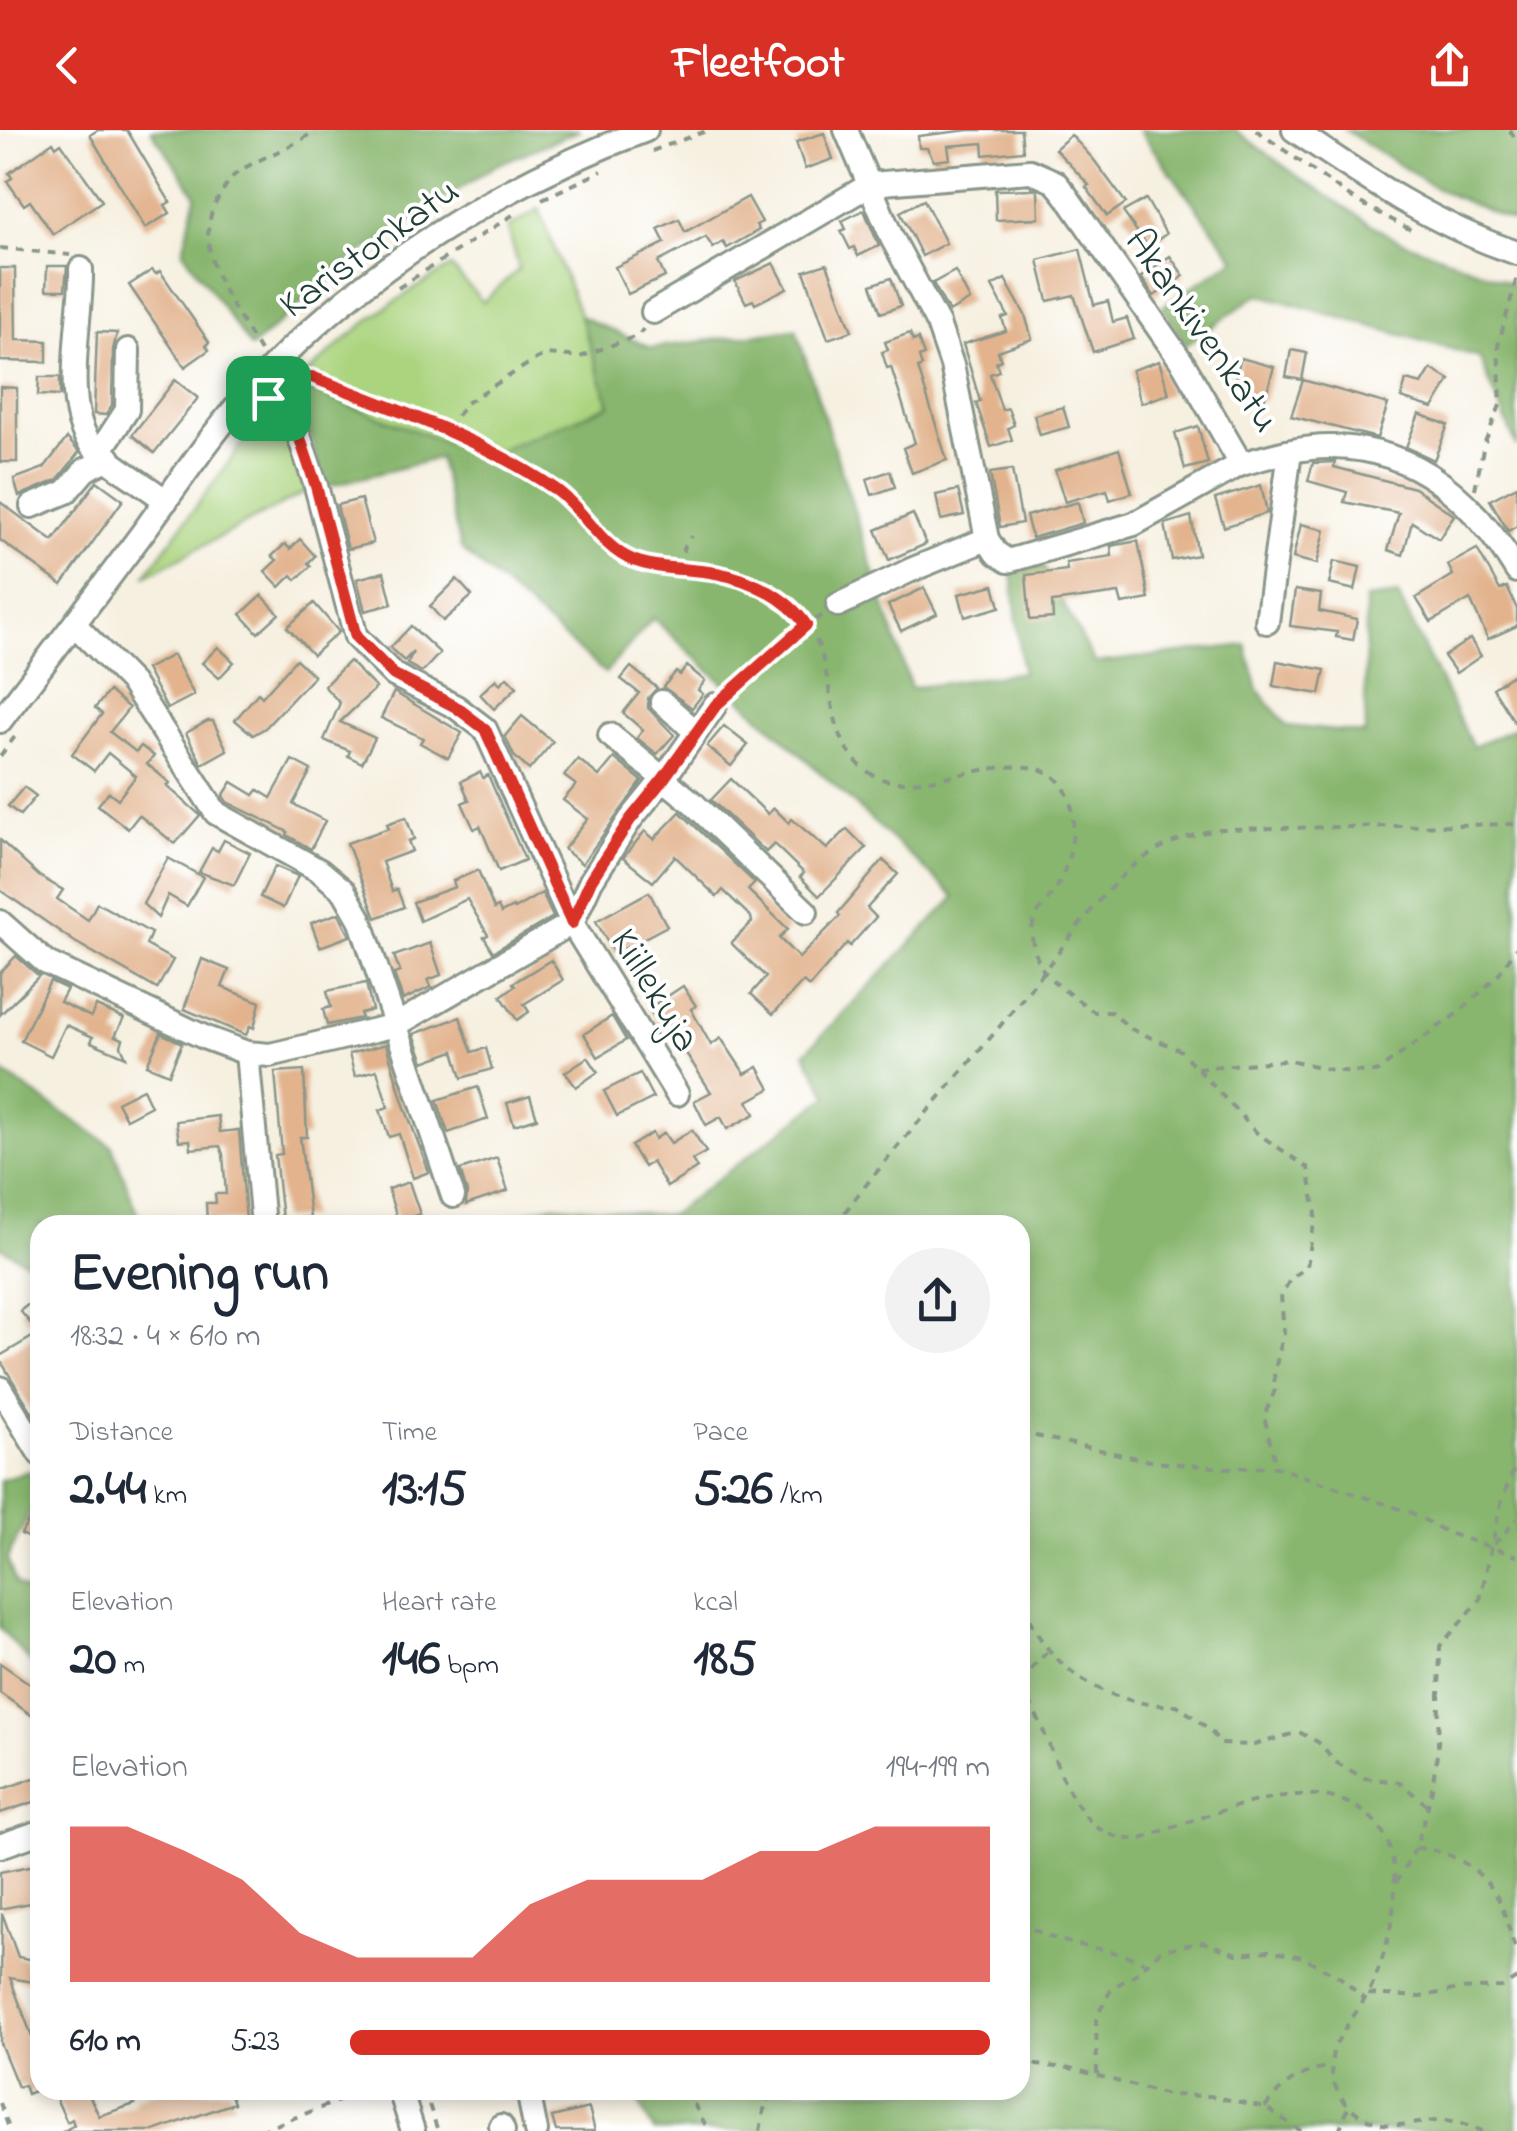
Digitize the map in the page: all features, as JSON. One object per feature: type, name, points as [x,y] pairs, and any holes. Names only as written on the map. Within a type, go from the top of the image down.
[{"type":"street","name":"Karistonkatu","points":[[0,721],[166,501],[316,324],[414,251],[549,169],[646,130]]},
{"type":"street","points":[[846,130],[892,238],[938,324],[952,365],[986,539],[996,554],[1008,561],[1027,558],[1134,524],[1241,464]]},
{"type":"street","points":[[1294,130],[1390,196],[1517,254]]},
{"type":"street","name":"Akankivenkatu","points":[[871,184],[1013,170],[1042,174],[1056,182],[1184,365],[1241,464],[1332,446],[1375,452],[1416,468],[1456,492],[1491,530],[1517,571]]},
{"type":"street","points":[[652,312],[871,184]]},
{"type":"street","points":[[81,268],[75,375],[84,434],[104,456],[166,501]]},
{"type":"street","points":[[32,506],[66,492],[104,456],[126,410],[128,350]]},
{"type":"street","name":"Kiillekuja","points":[[260,393],[295,424],[316,486],[356,637],[394,675],[456,707],[485,729],[572,923],[677,1094]]},
{"type":"street","points":[[1268,622],[1290,452]]},
{"type":"street","points":[[838,606],[986,539]]},
{"type":"street","points":[[75,625],[132,682],[216,813],[320,872],[344,890],[360,919],[453,1196]]},
{"type":"street","points":[[662,702],[696,732]]},
{"type":"street","points":[[0,922],[44,962],[246,1053],[270,1054],[396,1025],[572,923],[591,880],[630,820],[716,705]]},
{"type":"street","points":[[610,734],[664,778],[806,912]]},
{"type":"street","points":[[246,1053],[262,1215]]},
{"type":"street","points":[[0,1388],[30,1438]]},
{"type":"street","points":[[0,1846],[30,1836]]},
{"type":"street","points":[[403,2100],[413,2131]]},
{"type":"street","points":[[530,2100],[536,2131]]},
{"type":"path","points":[[261,353],[212,267],[209,228],[217,200],[236,172],[294,146],[316,130]]},
{"type":"path","points":[[641,155],[709,130]]},
{"type":"path","points":[[1510,130],[1517,140]]},
{"type":"path","points":[[532,204],[608,168]]},
{"type":"path","points":[[390,293],[516,213]]},
{"type":"path","points":[[0,248],[60,252],[73,256],[81,268]]},
{"type":"path","points":[[1468,505],[1479,482],[1484,444],[1501,403],[1498,346],[1517,276]]},
{"type":"path","points":[[448,430],[466,403],[536,359],[547,354],[580,358],[639,335],[652,312]]},
{"type":"path","points":[[260,393],[288,378],[302,365]]},
{"type":"path","points":[[288,378],[312,377],[493,449],[559,492],[626,558],[649,566],[718,573],[759,586],[796,610],[819,646],[838,732],[852,757],[890,784],[1006,766],[1038,768],[1062,784],[1072,814],[1070,852],[1058,886],[1034,919],[1031,933],[1044,972],[1094,1012],[1111,1012],[1131,1030],[1180,1050],[1258,1133],[1308,1168],[1316,1213],[1307,1266],[1290,1280],[1281,1295],[1284,1333],[1274,1390],[1264,1416],[1276,1467]]},
{"type":"path","points":[[685,570],[683,549],[691,536]]},
{"type":"path","points":[[716,705],[806,625],[838,606]]},
{"type":"path","points":[[842,1215],[1077,928],[1131,868],[1158,848],[1190,835],[1221,829],[1517,824]]},
{"type":"path","points":[[1197,1068],[1290,1060],[1336,1071],[1376,1072],[1462,1010],[1498,975],[1517,947]]},
{"type":"path","points":[[1030,1434],[1155,1462],[1224,1468],[1276,1467],[1412,1513],[1448,1533],[1517,1556]]},
{"type":"path","points":[[1030,1439],[1036,1436]]},
{"type":"path","points":[[1396,1883],[1416,1848],[1428,1806],[1438,1748],[1440,1646],[1480,1600],[1500,1503],[1517,1458]]},
{"type":"path","points":[[1490,1547],[1517,1519]]},
{"type":"path","points":[[1030,1617],[1047,1652],[1078,1677],[1126,1701],[1148,1707],[1178,1705],[1221,1744],[1254,1746],[1299,1732],[1318,1742],[1334,1762],[1364,1778],[1399,1782],[1428,1806]]},
{"type":"path","points":[[1030,1672],[1047,1652]]},
{"type":"path","points":[[1030,1702],[1072,1794],[1091,1822],[1104,1832],[1140,1839],[1228,1810],[1300,1792],[1340,1798],[1375,1822],[1392,1848],[1396,1883],[1384,1952],[1366,1997],[1334,2048],[1330,2066],[1336,2090],[1348,2107],[1372,2121],[1398,2126],[1446,2121],[1482,2131]]},
{"type":"path","points":[[1416,1848],[1452,1854],[1487,1884],[1500,1902],[1517,1952]]},
{"type":"path","points":[[1030,1928],[1147,1963]]},
{"type":"path","points":[[1096,2074],[1096,2018],[1112,1988],[1161,1950],[1203,1942],[1237,1954],[1268,1951],[1303,1957],[1366,1997],[1420,1997],[1458,1988],[1502,1988],[1517,1978]]},
{"type":"path","points":[[1030,2062],[1096,2074],[1166,2095],[1210,2096],[1265,2106],[1301,2131]]},
{"type":"path","points":[[1265,2106],[1280,2086],[1300,2074],[1330,2066]]},
{"type":"path","points":[[260,2131],[342,2100]]},
{"type":"path","points":[[427,2100],[438,2131]]},
{"type":"path","points":[[692,2100],[709,2131]]},
{"type":"path","points":[[760,2131],[766,2100]]},
{"type":"path","points":[[0,2103],[10,2131]]},
{"type":"path","points":[[1339,2131],[1348,2107]]},
{"type":"green space","points":[[151,130],[580,130],[496,165],[348,262],[251,348],[183,251],[196,195]]},
{"type":"green space","points":[[1139,130],[1235,130],[1391,237],[1517,285],[1517,447],[1479,357],[1258,294],[1186,345],[1162,307],[1235,259]]},
{"type":"green space","points":[[1345,130],[1517,130],[1517,223],[1437,189]]},
{"type":"green space","points":[[539,209],[610,405],[483,457],[296,385],[369,320],[451,267],[483,302],[519,269],[508,228]]},
{"type":"green space","points":[[580,316],[651,348],[796,329],[911,688],[1022,672],[1012,571],[1042,564],[1095,663],[1246,645],[1258,690],[1287,726],[1365,734],[1366,599],[1398,595],[1473,747],[1517,727],[1517,2131],[654,2131],[637,2100],[1030,2100],[1030,1215],[670,1215],[828,1096],[805,1053],[955,897],[653,618],[605,673],[461,549],[439,458],[325,487],[296,385],[483,457],[610,405]]},
{"type":"green space","points":[[265,413],[294,446],[307,491],[145,576]]},
{"type":"green space","points":[[0,1071],[112,1146],[138,1215],[30,1215],[30,1264],[0,1247]]},
{"type":"green space","points":[[553,1205],[658,1215],[518,1215]]},
{"type":"green space","points":[[30,1473],[30,1512],[7,1559],[16,1584],[30,1593],[30,1662],[0,1628],[0,1481]]},
{"type":"building","points":[[98,130],[127,130],[170,202],[165,205],[170,213],[145,228],[90,135]]},
{"type":"building","points":[[969,130],[1021,130],[1023,151],[984,155],[983,143],[948,146],[950,159],[934,161],[927,148],[919,148],[918,136]]},
{"type":"building","points":[[824,133],[833,159],[805,169],[796,142]]},
{"type":"building","points":[[1071,135],[1126,203],[1107,216],[1086,187],[1089,185],[1055,149]]},
{"type":"building","points":[[53,142],[56,147],[61,143],[102,201],[53,234],[30,201],[24,205],[7,181],[12,178],[9,173]]},
{"type":"building","points":[[995,190],[1038,191],[1039,218],[996,220]]},
{"type":"building","points":[[748,197],[762,222],[756,225],[759,230],[727,248],[723,242],[713,248],[706,237],[658,262],[665,277],[628,294],[615,267],[665,243],[658,229],[679,219],[685,232]]},
{"type":"building","points":[[1146,199],[1166,234],[1148,247],[1123,212]]},
{"type":"building","points":[[924,200],[946,243],[922,256],[900,212]]},
{"type":"building","points":[[864,210],[879,246],[858,256],[841,231],[846,229],[842,221]]},
{"type":"building","points":[[1080,249],[1094,305],[1108,301],[1113,322],[1127,318],[1134,339],[1093,352],[1074,295],[1048,301],[1038,260]]},
{"type":"building","points":[[1170,256],[1184,276],[1154,296],[1141,277]]},
{"type":"building","points":[[774,263],[787,288],[755,304],[753,300],[746,303],[735,281]]},
{"type":"building","points":[[827,264],[852,331],[828,339],[804,271]]},
{"type":"building","points":[[47,266],[67,266],[65,290],[46,290]]},
{"type":"building","points":[[0,268],[15,268],[16,340],[47,341],[47,362],[0,361]]},
{"type":"building","points":[[152,270],[156,274],[160,271],[209,342],[209,350],[185,367],[129,285]]},
{"type":"building","points":[[955,271],[970,300],[949,312],[933,283]]},
{"type":"building","points":[[891,278],[901,306],[881,313],[871,285]]},
{"type":"building","points":[[1005,279],[1025,315],[1032,339],[998,351],[999,371],[990,374],[1002,410],[1008,408],[1014,425],[1008,428],[1012,440],[991,447],[963,344],[1006,331],[1002,318],[1008,316],[992,286]]},
{"type":"building","points":[[97,332],[117,333],[112,405],[106,415],[94,414]]},
{"type":"building","points":[[910,333],[913,341],[918,339],[924,355],[919,357],[922,366],[918,368],[947,460],[912,473],[903,448],[915,443],[891,367],[887,368],[882,352],[888,350],[885,342]]},
{"type":"building","points":[[1291,350],[1307,353],[1302,380],[1286,377]]},
{"type":"building","points":[[1241,358],[1274,367],[1264,401],[1231,392]]},
{"type":"building","points":[[1159,361],[1169,394],[1141,403],[1132,370]]},
{"type":"building","points":[[1431,369],[1450,380],[1433,408],[1401,398],[1406,380],[1422,384]]},
{"type":"building","points":[[39,377],[60,377],[60,396],[38,395]]},
{"type":"building","points":[[175,380],[198,398],[154,453],[132,435]]},
{"type":"building","points":[[1303,380],[1388,404],[1377,438],[1291,416]]},
{"type":"building","points":[[0,387],[17,388],[17,462],[0,462]]},
{"type":"building","points":[[1063,407],[1069,427],[1040,435],[1034,415]]},
{"type":"building","points":[[1419,414],[1448,425],[1434,460],[1406,447]]},
{"type":"building","points":[[1198,426],[1208,463],[1185,469],[1175,433]]},
{"type":"building","points":[[67,438],[79,452],[57,480],[19,496],[14,479],[44,468]]},
{"type":"building","points":[[1119,449],[1132,493],[1110,500],[1107,490],[1065,502],[1055,470]]},
{"type":"building","points":[[1335,462],[1334,467],[1414,488],[1454,515],[1439,539],[1412,522],[1403,555],[1388,550],[1399,513],[1344,502],[1347,492],[1308,481],[1313,463]]},
{"type":"building","points":[[1012,470],[1022,523],[1000,527],[990,473]]},
{"type":"building","points":[[890,471],[895,487],[872,495],[867,479]]},
{"type":"building","points":[[97,481],[123,500],[62,585],[0,540],[0,502],[53,541]]},
{"type":"building","points":[[1261,485],[1267,513],[1224,527],[1215,499]]},
{"type":"building","points":[[1517,486],[1517,526],[1508,531],[1490,500]]},
{"type":"building","points":[[958,490],[964,515],[941,520],[936,495]]},
{"type":"building","points":[[361,499],[373,543],[348,549],[337,505]]},
{"type":"building","points":[[1078,502],[1083,523],[1032,538],[1026,516]]},
{"type":"building","points":[[913,514],[926,544],[889,560],[876,530]]},
{"type":"building","points":[[1191,516],[1198,555],[1172,560],[1165,524]]},
{"type":"building","points":[[1301,524],[1325,530],[1317,564],[1293,558]]},
{"type":"building","points":[[300,539],[315,556],[308,563],[311,566],[296,580],[292,575],[280,587],[265,571],[277,560],[272,556],[285,544],[290,549]]},
{"type":"building","points":[[1138,541],[1149,599],[1122,604],[1119,593],[1052,602],[1053,618],[1030,620],[1026,575],[1067,570],[1066,563],[1112,556],[1111,546]]},
{"type":"building","points":[[1477,549],[1500,590],[1507,587],[1517,609],[1517,626],[1488,639],[1470,599],[1431,622],[1416,598],[1453,575],[1448,565]]},
{"type":"building","points":[[1334,561],[1360,567],[1355,590],[1329,584]]},
{"type":"building","points":[[384,572],[392,604],[365,611],[357,579]]},
{"type":"building","points":[[457,579],[472,596],[443,621],[430,606]]},
{"type":"building","points":[[994,585],[1000,607],[965,617],[959,594]]},
{"type":"building","points":[[924,588],[937,614],[901,631],[888,605]]},
{"type":"building","points":[[1295,590],[1321,594],[1319,611],[1357,619],[1353,640],[1336,637],[1337,632],[1290,626]]},
{"type":"building","points":[[262,595],[279,614],[258,633],[241,614]]},
{"type":"building","points":[[314,603],[339,632],[313,655],[287,627]]},
{"type":"building","points":[[411,626],[440,653],[422,672],[407,664],[413,652],[404,661],[390,648]]},
{"type":"building","points":[[1470,639],[1481,656],[1456,673],[1444,656]]},
{"type":"building","points":[[218,647],[234,662],[219,678],[202,663]]},
{"type":"building","points":[[173,655],[194,695],[167,709],[146,669]]},
{"type":"building","points":[[296,659],[314,676],[265,728],[253,735],[235,720]]},
{"type":"building","points":[[349,661],[376,688],[340,722],[375,738],[362,763],[348,756],[350,751],[324,740],[340,703],[324,686]]},
{"type":"building","points":[[1277,661],[1325,670],[1320,694],[1273,686]]},
{"type":"building","points":[[687,666],[705,681],[698,690],[703,694],[692,708],[663,687]]},
{"type":"building","points":[[631,667],[657,688],[648,698],[648,708],[674,735],[657,754],[637,738],[643,730],[623,713],[639,693],[621,679]]},
{"type":"building","points":[[1517,672],[1517,726],[1493,688]]},
{"type":"building","points":[[507,677],[517,687],[494,709],[480,694],[496,679],[500,684]]},
{"type":"building","points":[[109,691],[129,708],[110,732],[136,752],[141,746],[154,756],[147,764],[200,815],[175,844],[139,815],[128,829],[98,805],[109,792],[118,799],[136,776],[108,753],[94,771],[72,754],[102,714],[95,708]]},
{"type":"building","points":[[394,692],[462,733],[448,758],[420,743],[423,738],[381,718]]},
{"type":"building","points":[[522,716],[553,742],[529,770],[514,756],[505,736]]},
{"type":"building","points":[[213,721],[227,750],[202,764],[186,733]]},
{"type":"building","points":[[724,726],[748,745],[731,766],[707,746]]},
{"type":"building","points":[[614,758],[642,781],[582,864],[564,849],[588,819],[563,800],[576,785],[564,776],[578,759],[599,776]]},
{"type":"building","points":[[292,760],[311,770],[293,804],[325,821],[311,849],[287,835],[288,832],[227,802],[223,796],[232,782],[254,795],[258,790],[271,798]]},
{"type":"building","points":[[480,772],[483,778],[488,775],[525,860],[499,871],[480,826],[474,829],[462,803],[469,800],[461,781]]},
{"type":"building","points":[[731,779],[768,814],[774,808],[827,849],[847,829],[866,848],[819,896],[800,877],[804,873],[774,844],[766,852],[711,800]]},
{"type":"building","points":[[24,787],[36,796],[20,815],[8,806]]},
{"type":"building","points":[[680,812],[755,883],[748,890],[788,929],[779,938],[799,958],[840,916],[838,913],[883,860],[898,874],[867,908],[876,917],[809,987],[803,982],[773,1014],[751,994],[766,977],[731,943],[752,922],[751,917],[723,890],[717,897],[675,856],[653,882],[623,858],[645,831],[654,839]]},
{"type":"building","points":[[406,817],[414,839],[408,841],[412,851],[382,862],[392,891],[397,889],[404,907],[376,918],[347,843],[389,828],[387,824]]},
{"type":"building","points":[[0,840],[39,876],[63,890],[57,899],[88,920],[97,903],[151,933],[146,945],[173,960],[157,989],[75,942],[0,890]]},
{"type":"building","points":[[224,840],[250,853],[234,885],[199,872],[212,848],[218,851]]},
{"type":"building","points":[[168,858],[203,877],[187,906],[168,895],[158,918],[143,904]]},
{"type":"building","points":[[275,866],[298,876],[283,908],[260,897]]},
{"type":"building","points":[[478,870],[494,909],[498,907],[501,913],[514,909],[542,893],[553,917],[493,952],[467,899],[420,921],[413,902],[455,887],[453,881]]},
{"type":"building","points":[[649,892],[667,926],[614,954],[596,921]]},
{"type":"building","points":[[339,913],[350,936],[320,947],[311,923]]},
{"type":"building","points":[[430,943],[441,975],[428,980],[431,987],[403,1000],[394,974],[400,972],[394,956]]},
{"type":"building","points":[[16,956],[39,976],[0,1015],[0,973]]},
{"type":"building","points":[[202,959],[229,970],[222,987],[260,1002],[254,1028],[250,1026],[246,1035],[184,1009]]},
{"type":"building","points":[[551,960],[563,980],[524,1004],[529,1012],[517,1020],[501,996],[515,986],[513,983]]},
{"type":"building","points":[[50,981],[67,989],[60,1002],[91,1017],[96,1006],[124,1018],[115,1036],[123,1039],[121,1046],[126,1057],[91,1042],[93,1037],[66,1025],[51,1056],[21,1041]]},
{"type":"building","points":[[366,983],[372,1010],[360,1013],[361,1018],[327,1025],[323,1009],[331,1007],[327,991]]},
{"type":"building","points":[[683,986],[696,1006],[691,1009],[711,1045],[721,1038],[745,1074],[758,1067],[770,1089],[748,1101],[755,1114],[727,1129],[721,1117],[706,1125],[694,1101],[711,1092],[668,1025],[662,1029],[648,1009]]},
{"type":"building","points":[[612,1016],[626,1040],[598,1057],[584,1034]]},
{"type":"building","points":[[460,1017],[472,1052],[486,1048],[492,1069],[462,1078],[454,1051],[424,1062],[414,1034]]},
{"type":"building","points":[[161,1033],[182,1043],[169,1074],[147,1065]]},
{"type":"building","points":[[386,1044],[429,1172],[413,1178],[399,1134],[389,1137],[380,1110],[388,1107],[377,1070],[355,1076],[349,1054]]},
{"type":"building","points":[[588,1057],[598,1072],[576,1087],[565,1072]]},
{"type":"building","points":[[304,1070],[307,1137],[300,1137],[310,1215],[282,1215],[275,1155],[282,1154],[275,1072]]},
{"type":"building","points":[[640,1073],[653,1098],[617,1116],[604,1091]]},
{"type":"building","points":[[478,1087],[488,1119],[448,1133],[437,1100]]},
{"type":"building","points":[[143,1089],[151,1106],[126,1119],[117,1102]]},
{"type":"building","points":[[530,1096],[537,1118],[514,1125],[507,1103]]},
{"type":"building","points":[[218,1116],[220,1132],[239,1130],[246,1215],[207,1215],[206,1203],[216,1203],[215,1194],[226,1194],[223,1154],[220,1146],[191,1149],[190,1140],[179,1141],[176,1121]]},
{"type":"building","points":[[692,1130],[706,1152],[692,1160],[697,1168],[667,1187],[652,1162],[644,1167],[631,1146],[652,1133],[655,1139],[664,1133],[671,1143]]},
{"type":"building","points":[[497,1158],[508,1191],[466,1205],[467,1192],[460,1170]]},
{"type":"building","points":[[409,1182],[420,1214],[396,1215],[388,1189]]},
{"type":"building","points":[[30,1303],[30,1323],[20,1311]]},
{"type":"building","points":[[30,1338],[30,1409],[0,1360],[0,1356]]},
{"type":"building","points":[[30,1517],[30,1539],[21,1534]]},
{"type":"building","points":[[0,1663],[30,1684],[30,1714],[0,1693]]},
{"type":"building","points":[[30,1780],[30,1803],[0,1813],[0,1790]]},
{"type":"building","points":[[30,1866],[30,1903],[0,1909],[0,1872]]},
{"type":"building","points":[[2,1913],[18,1957],[30,1959],[30,1981],[10,1978],[30,2031],[30,2093],[27,2094],[24,2085],[18,2087],[0,2043]]},
{"type":"building","points":[[57,2100],[92,2100],[99,2116],[135,2104],[133,2100],[234,2103],[154,2131],[64,2131],[74,2125],[72,2119],[67,2122]]},
{"type":"building","points":[[589,2108],[595,2131],[556,2131],[552,2117]]},
{"type":"route","points":[[312,377],[448,430],[493,449],[559,492],[626,558],[649,566],[718,573],[759,586],[796,610],[806,625],[716,705],[630,820],[591,880],[572,923],[485,729],[456,707],[394,675],[356,637],[316,486],[295,424],[268,398],[288,378],[312,377]]}]
